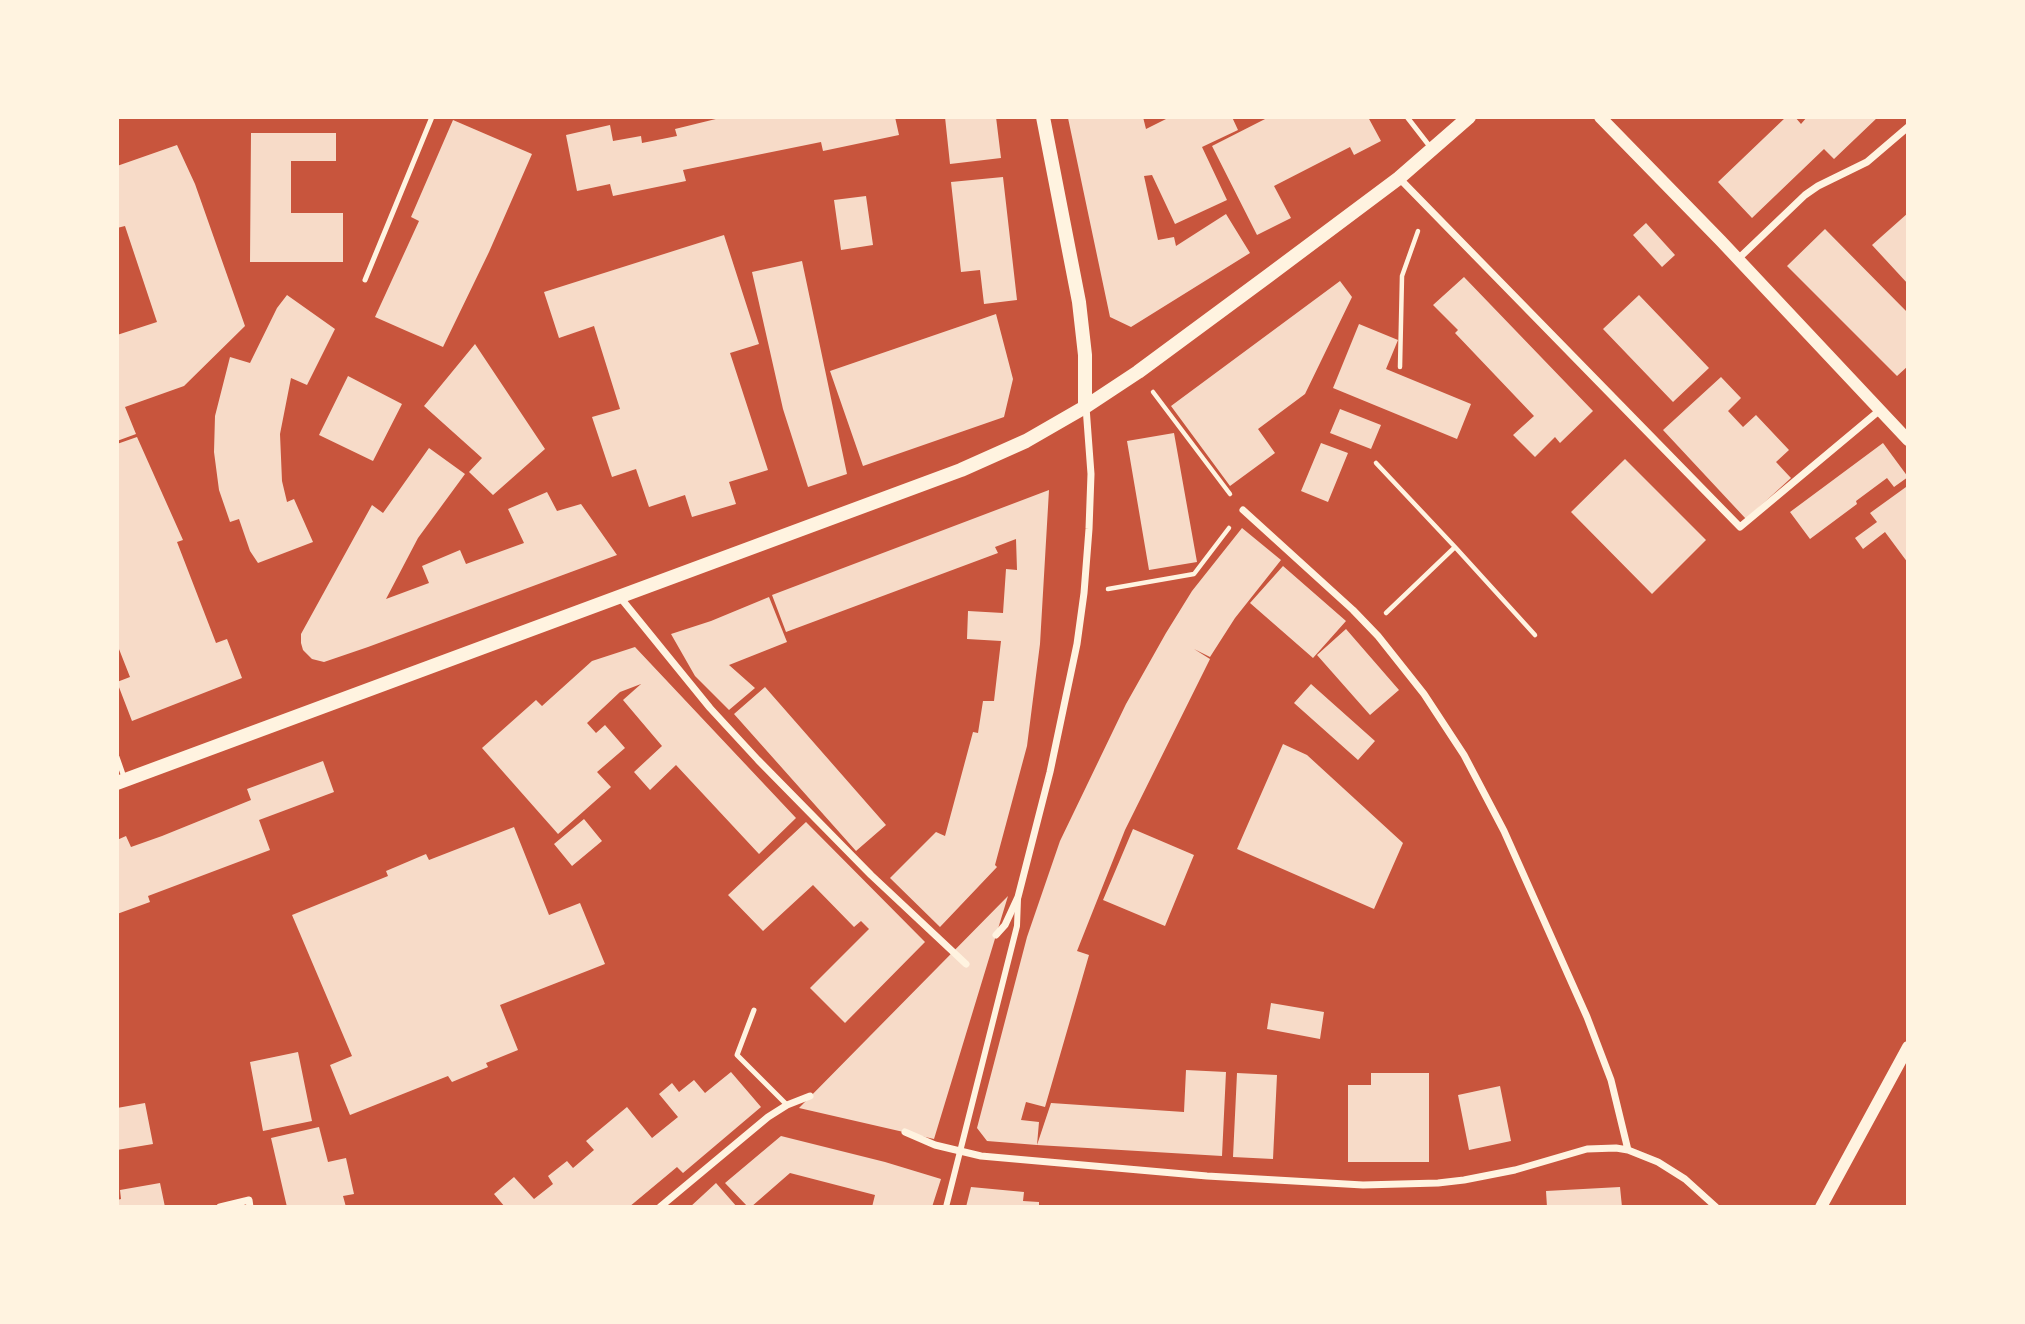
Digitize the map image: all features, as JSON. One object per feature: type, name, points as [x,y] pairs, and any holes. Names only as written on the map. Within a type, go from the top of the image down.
[{"type":"main road","points":[[1043,117],[1079,302],[1085,355],[1086,407]]},
{"type":"main road","points":[[121,782],[961,470],[1026,441],[1086,407],[1138,372],[1399,178],[1469,117]]},
{"type":"street","points":[[1600,117],[1908,440]]},
{"type":"street","points":[[1738,259],[1805,195],[1867,162],[1908,127]]},
{"type":"street","points":[[1399,178],[1740,527],[1881,410]]},
{"type":"street","points":[[996,935],[1005,925],[1018,897],[1071,677],[1084,593],[1091,474],[1086,407]]},
{"type":"street","points":[[1243,510],[1370,628],[1402,664],[1464,755],[1504,831],[1604,1057],[1619,1105],[1628,1150]]},
{"type":"street","points":[[619,596],[702,698],[758,761],[871,875],[966,964]]},
{"type":"street","points":[[946,1207],[1017,926],[1018,897]]},
{"type":"street","points":[[1821,1207],[1908,1047]]},
{"type":"street","points":[[660,1207],[768,1117],[787,1105],[810,1096]]},
{"type":"street","points":[[905,1132],[934,1145],[960,1152],[1021,1161],[1316,1184],[1438,1183],[1489,1176],[1597,1147],[1628,1150],[1671,1170],[1716,1207]]},
{"type":"street","points":[[220,1207],[249,1200],[250,1207]]},
{"type":"lane","points":[[365,280],[432,117]]},
{"type":"lane","points":[[1407,117],[1432,150]]},
{"type":"lane","points":[[117,757],[121,782]]},
{"type":"lane","points":[[754,1010],[737,1055],[787,1105]]},
{"type":"path","points":[[1399,367],[1402,276],[1416,234],[1433,213]]},
{"type":"path","points":[[1084,593],[1194,574],[1243,510],[1138,372]]},
{"type":"path","points":[[1376,463],[1535,635]]},
{"type":"path","points":[[1370,628],[1455,547]]},
{"type":"building","points":[[724,117],[895,117],[899,135],[823,151],[821,142],[683,170],[686,181],[613,196],[610,184],[577,191],[566,135],[610,125],[613,141],[641,136],[642,143],[677,136],[675,129]]},
{"type":"building","points":[[945,117],[996,117],[1001,158],[950,164]]},
{"type":"building","points":[[1143,117],[1146,129],[1170,117],[1232,117],[1238,130],[1202,147],[1227,200],[1175,224],[1152,175],[1144,176],[1158,240],[1174,237],[1176,246],[1226,214],[1250,253],[1131,327],[1110,317],[1068,118]]},
{"type":"building","points":[[1269,117],[1368,117],[1381,141],[1354,155],[1350,147],[1274,186],[1291,218],[1257,235],[1212,146]]},
{"type":"building","points":[[1786,117],[1795,117],[1801,124],[1807,117],[1878,117],[1834,159],[1824,149],[1752,218],[1718,182]]},
{"type":"building","points":[[453,120],[532,154],[443,347],[375,317],[419,221],[411,217]]},
{"type":"building","points":[[251,133],[336,133],[336,161],[291,161],[291,213],[343,213],[343,262],[250,262]]},
{"type":"building","points":[[177,145],[195,184],[245,326],[184,386],[125,407],[136,434],[117,441],[117,335],[157,322],[125,226],[117,228],[117,166]]},
{"type":"building","points":[[1003,177],[1017,300],[984,304],[980,270],[961,272],[951,182]]},
{"type":"building","points":[[866,196],[873,245],[841,250],[834,200]]},
{"type":"building","points":[[1908,213],[1908,284],[1872,245]]},
{"type":"building","points":[[1646,223],[1675,255],[1662,267],[1633,235]]},
{"type":"building","points":[[1825,229],[1908,313],[1908,366],[1897,376],[1787,266]]},
{"type":"building","points":[[724,235],[759,344],[730,353],[768,470],[729,482],[736,504],[692,517],[685,495],[649,507],[636,469],[612,477],[592,417],[620,409],[594,326],[559,338],[544,292]]},
{"type":"building","points":[[802,261],[847,474],[808,487],[783,409],[752,272]]},
{"type":"building","points":[[1464,277],[1593,411],[1560,443],[1555,437],[1535,457],[1513,435],[1534,416],[1455,333],[1458,330],[1433,305]]},
{"type":"building","points":[[1340,281],[1352,297],[1305,394],[1258,429],[1275,453],[1230,486],[1171,406]]},
{"type":"building","points":[[287,295],[335,329],[307,385],[291,378],[280,434],[282,481],[287,502],[294,499],[313,542],[258,563],[250,551],[239,519],[230,522],[219,490],[214,452],[215,416],[230,357],[250,363],[277,308]]},
{"type":"building","points":[[1639,295],[1709,368],[1673,402],[1603,329]]},
{"type":"building","points":[[996,314],[1013,379],[1004,417],[863,466],[830,371]]},
{"type":"building","points":[[1359,324],[1398,340],[1386,369],[1471,404],[1457,439],[1333,388]]},
{"type":"building","points":[[475,344],[545,449],[493,495],[469,472],[482,458],[424,406]]},
{"type":"building","points":[[348,376],[402,404],[373,461],[319,435]]},
{"type":"building","points":[[1721,377],[1741,398],[1728,411],[1743,427],[1756,415],[1789,450],[1776,462],[1791,478],[1746,519],[1663,430]]},
{"type":"building","points":[[1340,409],[1381,425],[1371,449],[1330,433]]},
{"type":"building","points":[[1174,433],[1197,562],[1149,570],[1127,441]]},
{"type":"building","points":[[137,437],[183,540],[177,542],[216,643],[227,639],[242,678],[132,721],[117,682],[130,677],[117,644],[117,444]]},
{"type":"building","points":[[1321,443],[1348,453],[1328,502],[1301,491]]},
{"type":"building","points":[[1883,443],[1908,477],[1894,487],[1887,478],[1810,539],[1790,512]]},
{"type":"building","points":[[429,448],[465,474],[418,538],[386,599],[429,583],[422,566],[460,550],[466,564],[524,543],[508,509],[547,492],[557,511],[581,504],[617,555],[368,647],[324,662],[312,659],[303,650],[301,634],[372,505],[383,513]]},
{"type":"building","points":[[1625,459],[1706,540],[1652,594],[1571,512]]},
{"type":"building","points":[[1906,487],[1908,563],[1885,532],[1863,549],[1855,538],[1877,522],[1870,513]]},
{"type":"building","points":[[1049,490],[1040,644],[1027,746],[995,865],[997,867],[940,927],[890,878],[936,832],[945,836],[973,732],[978,733],[983,701],[994,701],[1001,641],[967,639],[968,611],[1003,613],[1006,569],[1017,570],[1016,539],[995,547],[998,553],[786,632],[772,595]]},
{"type":"building","points":[[1242,528],[1281,560],[1235,618],[1210,657],[1194,649],[1210,659],[1125,830],[1077,951],[1089,955],[1045,1107],[1026,1102],[1021,1120],[1039,1122],[1037,1145],[987,1141],[977,1128],[1027,937],[1060,841],[1126,704],[1166,633],[1192,591]]},
{"type":"building","points":[[1283,566],[1346,621],[1313,658],[1250,603]]},
{"type":"building","points":[[769,597],[787,642],[729,665],[755,688],[729,710],[695,676],[671,634]]},
{"type":"building","points":[[1346,629],[1399,690],[1370,715],[1317,655]]},
{"type":"building","points":[[635,647],[796,818],[759,854],[676,765],[650,790],[634,772],[662,746],[623,700],[641,684],[620,692],[587,723],[596,733],[605,725],[625,748],[597,772],[611,787],[558,834],[482,748],[536,700],[542,706],[592,661]]},
{"type":"building","points":[[1311,684],[1375,741],[1358,760],[1294,703]]},
{"type":"building","points":[[765,687],[886,825],[856,851],[734,714]]},
{"type":"building","points":[[1283,744],[1307,755],[1403,843],[1374,909],[1237,849]]},
{"type":"building","points":[[323,761],[334,792],[259,820],[270,850],[148,896],[150,902],[117,914],[117,840],[126,836],[131,847],[162,836],[251,800],[247,789]]},
{"type":"building","points":[[584,819],[602,841],[572,866],[554,844]]},
{"type":"building","points":[[806,822],[925,942],[845,1023],[810,988],[869,929],[861,921],[854,927],[813,885],[763,931],[728,895]]},
{"type":"building","points":[[514,827],[549,915],[580,903],[605,964],[500,1005],[518,1050],[486,1063],[488,1067],[452,1082],[448,1076],[350,1115],[330,1065],[352,1056],[292,915],[388,876],[386,871],[426,854],[429,860]]},
{"type":"building","points":[[1133,829],[1194,855],[1165,926],[1103,900]]},
{"type":"building","points":[[1008,896],[934,1139],[799,1108]]},
{"type":"building","points":[[1271,1003],[1324,1012],[1320,1039],[1267,1029]]},
{"type":"building","points":[[298,1052],[312,1121],[263,1131],[250,1062]]},
{"type":"building","points":[[1186,1070],[1226,1072],[1222,1156],[1037,1145],[1051,1103],[1184,1112]]},
{"type":"building","points":[[731,1072],[761,1107],[683,1173],[677,1167],[629,1207],[505,1207],[494,1194],[514,1177],[534,1199],[553,1184],[548,1176],[567,1161],[573,1168],[594,1150],[586,1141],[627,1107],[652,1138],[678,1117],[659,1094],[672,1083],[679,1092],[694,1080],[705,1093]]},
{"type":"building","points":[[1237,1073],[1277,1075],[1273,1159],[1233,1157]]},
{"type":"building","points":[[1371,1073],[1429,1073],[1429,1162],[1348,1162],[1348,1085],[1371,1085]]},
{"type":"building","points":[[1500,1086],[1511,1141],[1469,1150],[1458,1095]]},
{"type":"building","points":[[145,1103],[153,1144],[117,1150],[117,1108]]},
{"type":"building","points":[[319,1127],[328,1162],[346,1158],[354,1194],[343,1196],[346,1207],[287,1207],[271,1138]]},
{"type":"building","points":[[781,1136],[941,1179],[932,1207],[872,1207],[875,1195],[790,1173],[748,1207],[725,1183]]},
{"type":"building","points":[[160,1183],[165,1207],[117,1207],[117,1200],[121,1199],[120,1190]]},
{"type":"building","points":[[716,1183],[737,1207],[690,1207]]},
{"type":"building","points":[[971,1187],[1024,1192],[1023,1201],[1039,1202],[1039,1207],[966,1207]]},
{"type":"building","points":[[1620,1187],[1622,1207],[1547,1207],[1546,1191]]}]
